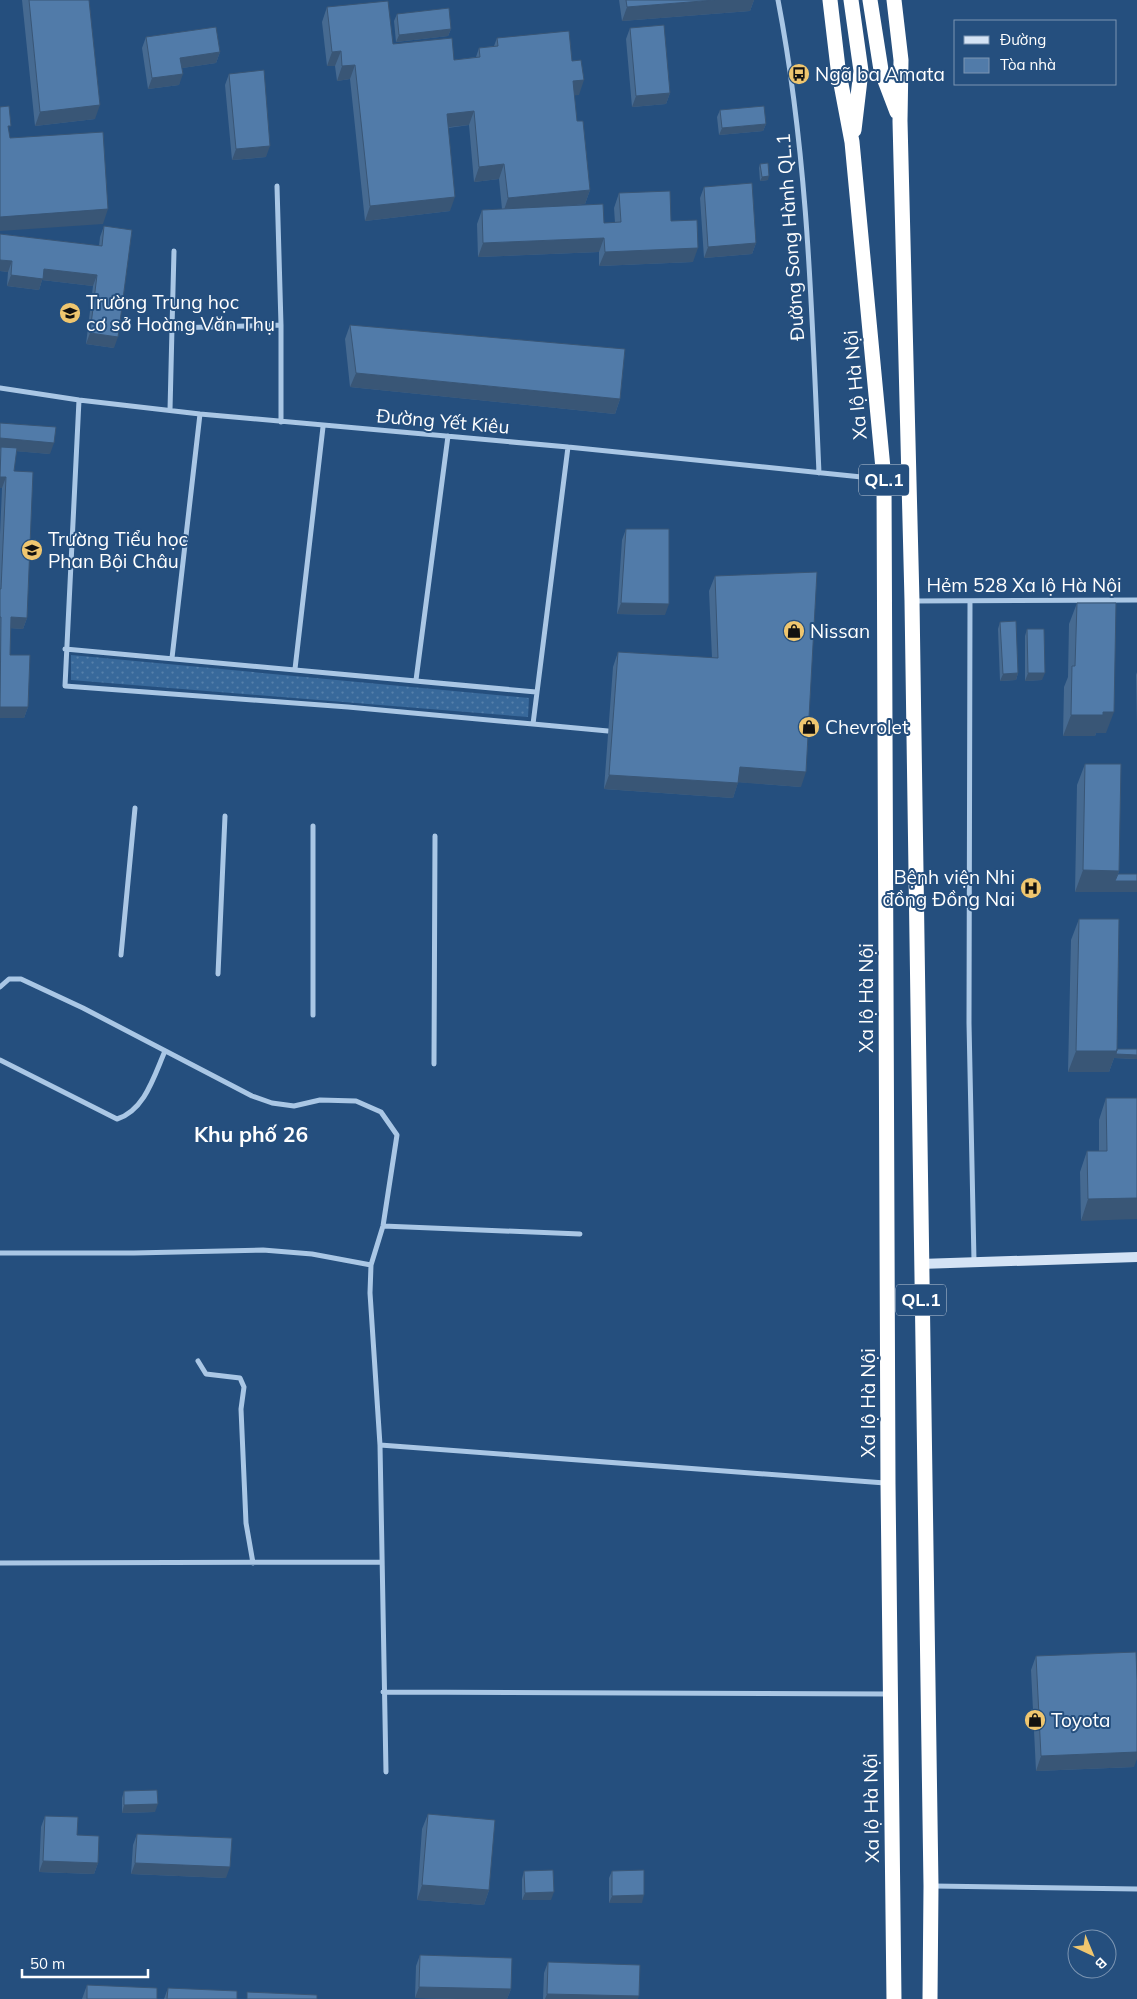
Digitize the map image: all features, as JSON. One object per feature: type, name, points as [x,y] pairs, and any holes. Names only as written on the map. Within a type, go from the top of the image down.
[{"type":"highway","name":"Xa lộ Hà Nội","points":[[830,0],[838,68],[852,142],[884,479],[888,1484],[894,1999]]},
{"type":"highway","name":"QL.1","points":[[851,0],[861,71],[852,142]]},
{"type":"highway","name":"QL.1","points":[[870,0],[881,70],[900,121]]},
{"type":"highway","name":"QL.1","points":[[894,0],[901,60],[900,121],[912,601],[920,1264],[931,1886],[930,1999]]},
{"type":"street","name":"Đường Song Hành QL.1","points":[[778,0],[800,154],[810,261],[819,472]]},
{"type":"street","points":[[277,186],[281,325],[281,422]]},
{"type":"street","points":[[170,410],[174,251]]},
{"type":"street","points":[[172,328],[203,329],[281,325]]},
{"type":"street","name":"Đường Yết Kiêu","points":[[0,388],[79,400],[323,427],[568,447],[884,479]]},
{"type":"street","points":[[79,400],[65,686],[348,707],[608,731]]},
{"type":"street","points":[[172,658],[200,414]]},
{"type":"street","points":[[295,669],[323,427]]},
{"type":"street","points":[[416,680],[448,436]]},
{"type":"street","points":[[533,724],[568,447]]},
{"type":"street","name":"Hẻm 528 Xa lộ Hà Nội","points":[[912,601],[1137,600]]},
{"type":"street","points":[[970,601],[969,1023],[974,1261]]},
{"type":"street","points":[[66,649],[536,692]]},
{"type":"street","points":[[121,956],[135,808]]},
{"type":"street","points":[[218,974],[225,816]]},
{"type":"street","points":[[313,826],[313,1015]]},
{"type":"street","points":[[434,1064],[435,836]]},
{"type":"street","points":[[0,987],[9,979],[21,979],[252,1096],[272,1103],[294,1106],[320,1100],[356,1101],[381,1112],[396,1135],[383,1226],[371,1265],[370,1293],[380,1445],[386,1772]]},
{"type":"street","points":[[0,1060],[118,1119],[130,1115],[142,1101],[165,1051]]},
{"type":"street","points":[[383,1226],[580,1234]]},
{"type":"street","points":[[0,1253],[263,1250],[312,1254],[371,1265]]},
{"type":"street","points":[[920,1264],[1137,1257]]},
{"type":"street","points":[[198,1362],[206,1374],[240,1378],[244,1387],[241,1409],[242,1454],[246,1523],[253,1563]]},
{"type":"street","points":[[380,1445],[888,1484]]},
{"type":"street","points":[[0,1563],[381,1562]]},
{"type":"street","points":[[384,1692],[890,1694]]},
{"type":"street","points":[[931,1886],[1137,1890]]},
{"type":"shaded area","points":[[71,655],[529,698],[528,717],[71,680]]},
{"type":"building","points":[[29,0],[89,0],[100,105],[40,112]]},
{"type":"building","points":[[626,0],[715,0],[627,7]]},
{"type":"building","points":[[388,1],[393,44],[452,38],[454,60],[480,57],[479,48],[498,46],[497,38],[569,31],[572,61],[581,60],[584,80],[573,81],[577,121],[583,121],[590,190],[508,198],[504,164],[479,167],[474,111],[447,114],[455,197],[370,206],[355,65],[342,66],[341,51],[332,52],[327,7]]},
{"type":"building","points":[[449,8],[451,29],[399,35],[397,14]]},
{"type":"building","points":[[664,25],[670,93],[636,96],[630,28]]},
{"type":"building","points":[[216,27],[220,52],[180,58],[183,74],[152,78],[146,37]]},
{"type":"building","points":[[264,70],[270,146],[236,149],[229,74]]},
{"type":"building","points":[[9,106],[11,126],[8,126],[10,138],[103,132],[108,209],[0,217],[0,107]]},
{"type":"building","points":[[764,106],[766,124],[722,128],[720,110]]},
{"type":"building","points":[[768,163],[769,176],[762,177],[760,164]]},
{"type":"building","points":[[752,183],[756,243],[708,247],[704,187]]},
{"type":"building","points":[[670,191],[671,221],[697,220],[698,248],[605,252],[604,238],[483,243],[482,210],[603,204],[604,223],[621,222],[619,193]]},
{"type":"building","points":[[104,226],[132,230],[118,337],[90,333],[97,275],[44,269],[43,279],[11,275],[12,261],[0,260],[0,234],[102,246]]},
{"type":"building","points":[[350,325],[625,349],[620,399],[356,373]]},
{"type":"building","points":[[0,423],[56,427],[54,443],[0,438]]},
{"type":"building","points":[[1,447],[17,448],[14,471],[33,472],[27,618],[11,617],[10,655],[30,655],[28,707],[0,707],[0,589],[6,477],[0,477]]},
{"type":"building","points":[[626,529],[669,529],[669,604],[621,603]]},
{"type":"building","points":[[817,572],[806,772],[740,767],[738,783],[609,775],[618,652],[718,658],[715,576]]},
{"type":"building","points":[[1077,603],[1116,603],[1114,712],[1103,712],[1103,715],[1071,715],[1072,666],[1075,666]]},
{"type":"building","points":[[1016,621],[1018,673],[1003,674],[1000,622]]},
{"type":"building","points":[[1027,629],[1044,629],[1045,673],[1028,673]]},
{"type":"building","points":[[1085,764],[1121,764],[1119,871],[1083,870]]},
{"type":"building","points":[[1118,874],[1137,874],[1137,881],[1115,881]]},
{"type":"building","points":[[1079,919],[1119,919],[1117,1051],[1076,1051]]},
{"type":"building","points":[[1117,1049],[1137,1049],[1137,1055],[1116,1054]]},
{"type":"building","points":[[1106,1098],[1137,1098],[1137,1198],[1088,1199],[1087,1151],[1107,1151]]},
{"type":"building","points":[[1136,1652],[1137,1752],[1041,1756],[1036,1656]]},
{"type":"building","points":[[157,1790],[158,1804],[124,1805],[124,1791]]},
{"type":"building","points":[[428,1814],[495,1820],[489,1890],[422,1885]]},
{"type":"building","points":[[45,1816],[78,1817],[77,1835],[99,1836],[98,1863],[43,1861]]},
{"type":"building","points":[[137,1834],[232,1838],[230,1867],[135,1863]]},
{"type":"building","points":[[553,1870],[554,1892],[525,1893],[524,1871]]},
{"type":"building","points":[[644,1870],[644,1895],[612,1896],[612,1871]]},
{"type":"building","points":[[420,1955],[512,1958],[511,1989],[419,1987]]},
{"type":"building","points":[[548,1962],[640,1965],[639,1996],[547,1994]]},
{"type":"building","points":[[87,1985],[157,1988],[157,1999],[87,1999]]},
{"type":"building","points":[[168,1988],[237,1991],[237,1999],[167,1999]]},
{"type":"building","points":[[247,1992],[317,1995],[317,1999],[247,1999]]},
{"type":"place","name":"Ngã ba Amata","points":[[799,74]]},
{"type":"place","name":"Trường Trung học cơ sở Hoàng Văn Thụ","points":[[70,313]]},
{"type":"place","name":"Trường Tiểu học Phan Bội Châu","points":[[32,550]]},
{"type":"place","name":"Nissan","points":[[794,631]]},
{"type":"place","name":"Chevrolet","points":[[809,727]]},
{"type":"place","name":"Bệnh viện Nhi đồng Đồng Nai","points":[[1031,888]]},
{"type":"place","name":"Toyota","points":[[1035,1720]]},
{"type":"district","name":"Khu phố 26","points":[[251,1135]]}]
